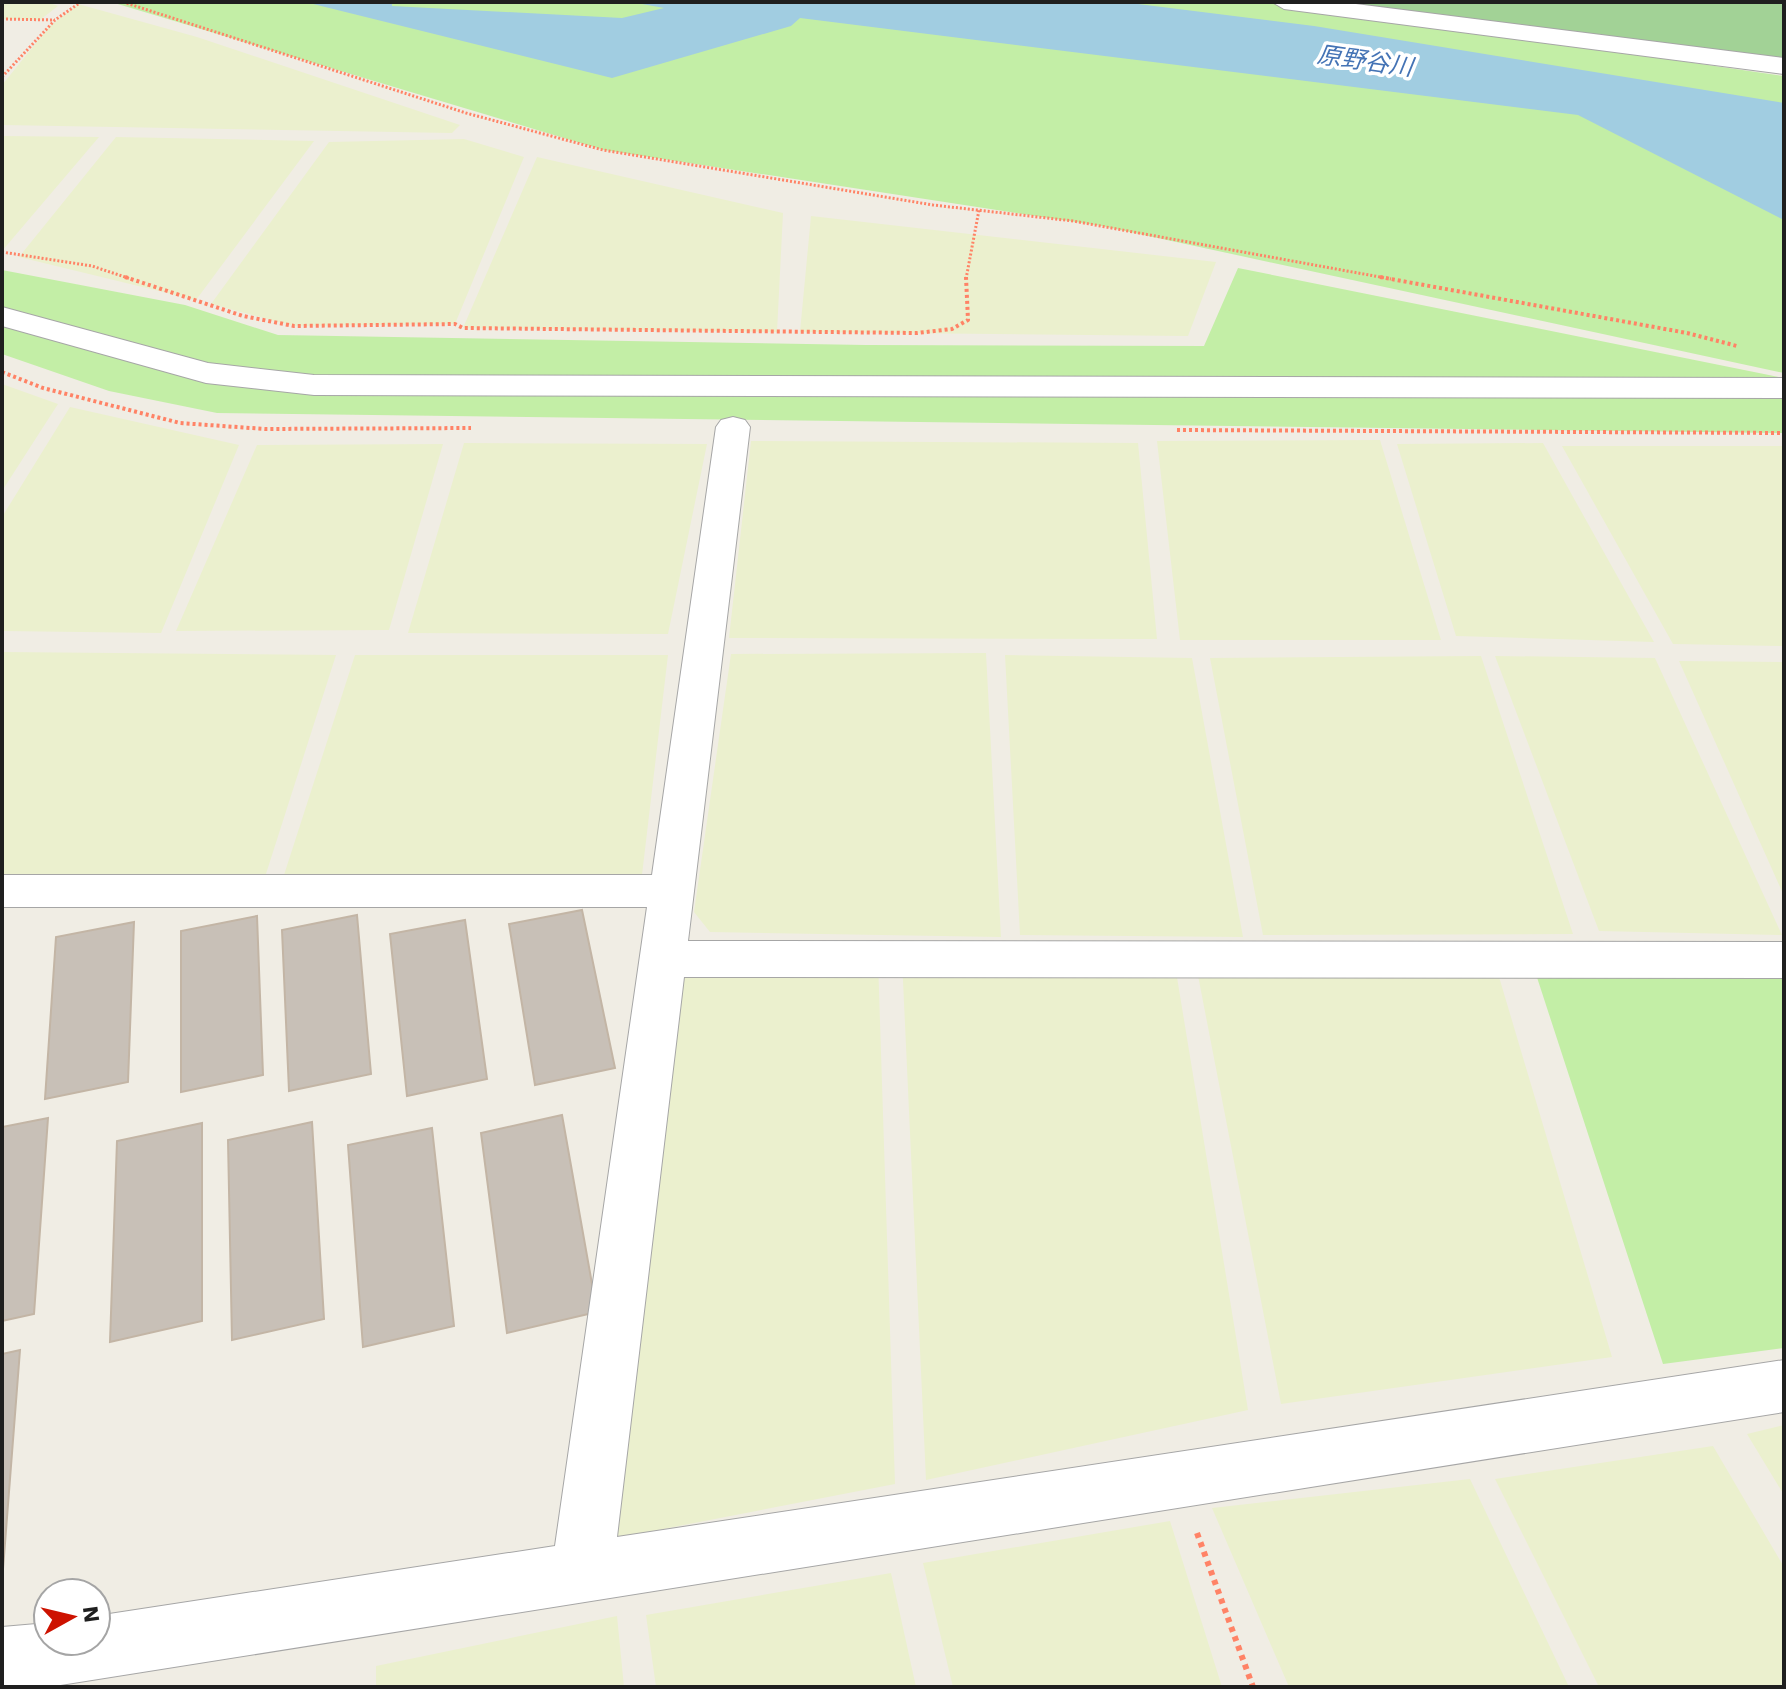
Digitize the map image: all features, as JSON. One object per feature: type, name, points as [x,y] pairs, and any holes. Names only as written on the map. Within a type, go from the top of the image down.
[{"type":"street","points":[[1284,2],[1784,66]]},
{"type":"street","points":[[2,316],[206,373],[314,385],[1784,388]]},
{"type":"street","points":[[582,1572],[733,427]]},
{"type":"street","points":[[2,891],[672,891]]},
{"type":"street","points":[[663,959],[1784,960]]},
{"type":"street","points":[[24,1667],[582,1572],[1784,1386]]},
{"type":"path","points":[[2,77],[55,20],[81,2]]},
{"type":"path","points":[[123,2],[466,113],[603,150],[737,175],[1073,221],[1687,333],[1742,348]]},
{"type":"path","points":[[2,19],[55,20]]},
{"type":"path","points":[[2,252],[92,266],[243,316],[294,326],[455,324],[463,328],[917,333],[952,329],[968,320],[966,271],[979,210]]},
{"type":"path","points":[[1177,1480],[1253,1687]]},
{"type":"green space","points":[[2,2],[47,2],[58,6],[40,20],[2,19]]},
{"type":"green space","points":[[111,2],[1274,2],[1784,76],[1784,373],[1102,226],[604,150]]},
{"type":"green space","points":[[1340,2],[1784,2],[1784,67]]},
{"type":"green space","points":[[78,4],[197,37],[460,125],[452,133],[2,125],[2,85],[49,27]]},
{"type":"green space","points":[[2,136],[99,137],[2,251]]},
{"type":"green space","points":[[116,137],[314,141],[196,300],[19,257]]},
{"type":"green space","points":[[464,139],[524,157],[455,324],[294,326],[211,304],[329,142]]},
{"type":"green space","points":[[537,157],[783,213],[777,332],[463,328]]},
{"type":"green space","points":[[811,216],[1216,262],[1188,336],[800,332]]},
{"type":"green space","points":[[1238,268],[1784,378],[1784,433],[217,413],[109,391],[2,354],[2,270],[185,305],[278,335],[866,345],[1204,346]]},
{"type":"green space","points":[[2,384],[58,404],[2,491]]},
{"type":"green space","points":[[70,407],[239,445],[161,633],[2,631],[2,517]]},
{"type":"green space","points":[[1380,440],[1441,640],[1180,640],[1157,441]]},
{"type":"green space","points":[[751,441],[1138,443],[1157,639],[729,638]]},
{"type":"green space","points":[[464,443],[707,444],[668,634],[408,633]]},
{"type":"green space","points":[[1543,443],[1654,642],[1456,636],[1397,444]]},
{"type":"green space","points":[[443,444],[389,630],[176,631],[257,445]]},
{"type":"green space","points":[[1562,446],[1784,446],[1784,646],[1673,644]]},
{"type":"green space","points":[[2,652],[336,655],[265,877],[2,877]]},
{"type":"green space","points":[[986,653],[1001,937],[710,932],[694,912],[731,654]]},
{"type":"green space","points":[[355,655],[668,655],[642,875],[283,878]]},
{"type":"green space","points":[[1005,655],[1192,658],[1243,937],[1020,935]]},
{"type":"green space","points":[[1481,656],[1573,934],[1263,935],[1210,658]]},
{"type":"green space","points":[[1495,656],[1655,658],[1782,935],[1599,931]]},
{"type":"green space","points":[[1679,661],[1784,662],[1784,896]]},
{"type":"green space","points":[[663,959],[878,960],[895,1484],[586,1544]]},
{"type":"green space","points":[[902,959],[1174,959],[1248,1410],[926,1480]]},
{"type":"green space","points":[[1531,959],[1784,960],[1784,1348],[1663,1364]]},
{"type":"green space","points":[[1195,960],[1494,960],[1612,1357],[1281,1404]]},
{"type":"green space","points":[[1784,1425],[1784,1495],[1747,1434]]},
{"type":"green space","points":[[1713,1446],[1784,1567],[1784,1687],[1599,1687],[1495,1479]]},
{"type":"green space","points":[[1470,1479],[1569,1687],[1289,1687],[1212,1508]]},
{"type":"green space","points":[[1170,1521],[1222,1687],[953,1687],[923,1563]]},
{"type":"green space","points":[[891,1573],[916,1687],[656,1687],[646,1615]]},
{"type":"green space","points":[[617,1616],[624,1687],[376,1687],[376,1666]]},
{"type":"water","name":"原野谷川","points":[[305,2],[392,2],[392,6],[622,18],[664,8],[631,2],[1122,2],[1314,26],[1784,103],[1784,220],[1578,115],[800,18],[791,26],[612,78]]},
{"type":"building","points":[[582,910],[615,1068],[535,1085],[509,924]]},
{"type":"building","points":[[357,915],[371,1074],[289,1091],[282,930]]},
{"type":"building","points":[[257,916],[263,1075],[181,1092],[181,931]]},
{"type":"building","points":[[465,920],[487,1079],[407,1096],[390,934]]},
{"type":"building","points":[[134,922],[128,1082],[45,1099],[56,937]]},
{"type":"building","points":[[562,1115],[597,1312],[507,1333],[481,1133]]},
{"type":"building","points":[[48,1118],[34,1314],[2,1321],[2,1127]]},
{"type":"building","points":[[312,1122],[324,1319],[232,1340],[228,1140]]},
{"type":"building","points":[[202,1123],[202,1321],[110,1342],[117,1141]]},
{"type":"building","points":[[432,1128],[454,1326],[363,1347],[348,1145]]},
{"type":"building","points":[[20,1350],[2,1582],[2,1354]]}]
